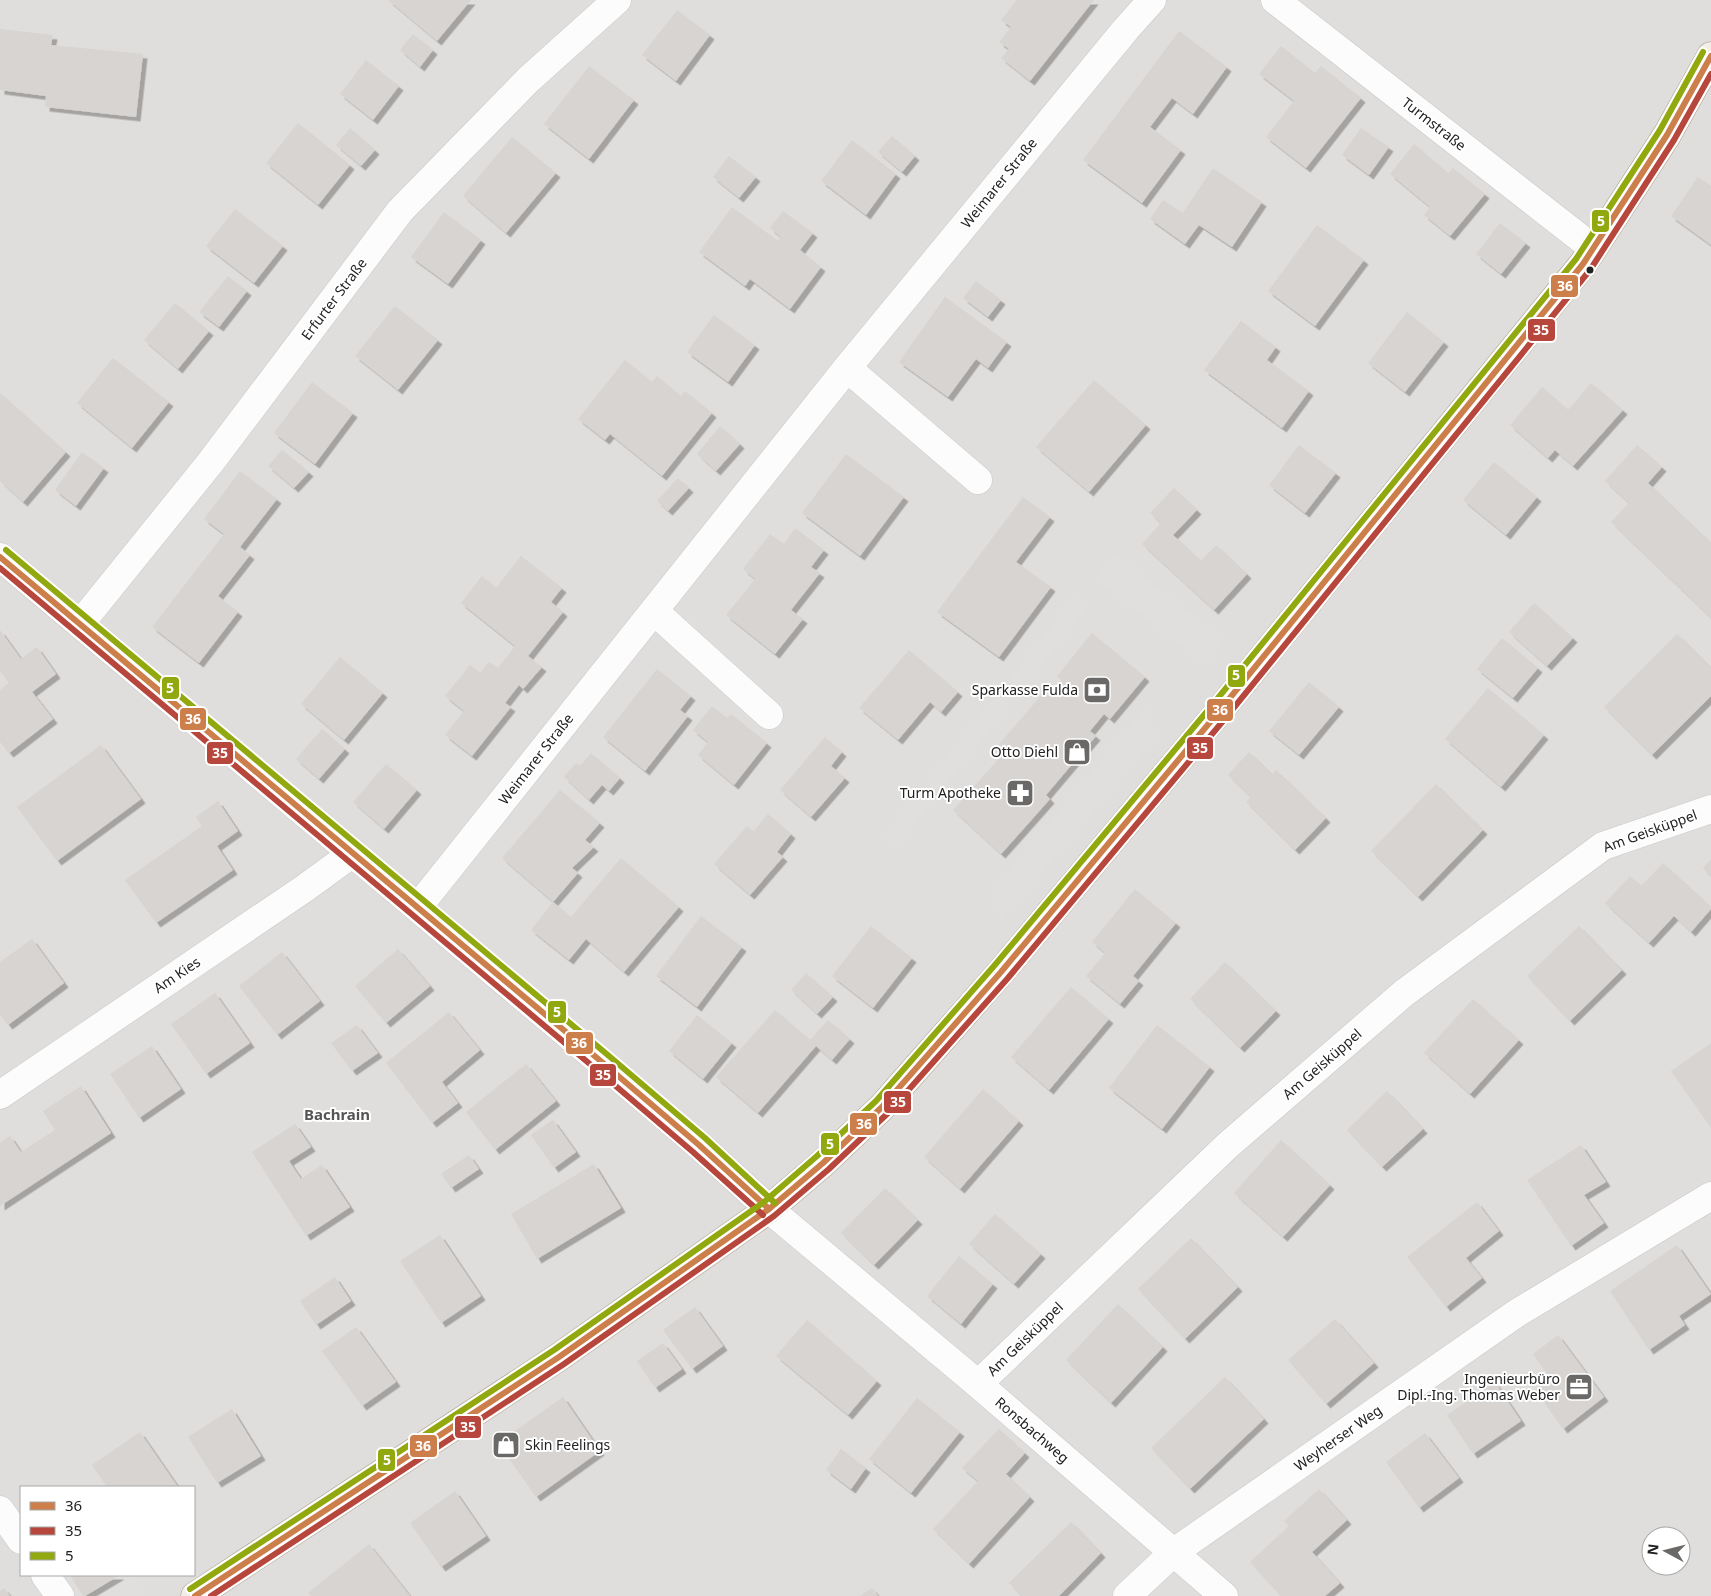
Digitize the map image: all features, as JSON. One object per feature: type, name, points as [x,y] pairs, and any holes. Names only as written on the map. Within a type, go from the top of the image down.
[{"type":"main road","points":[[195,1596],[559,1357],[769,1209],[823,1163],[882,1107],[1001,972],[1216,715],[1583,264],[1708,69]]},
{"type":"street","name":"Erfurter Straße","points":[[80,624],[210,463],[400,211],[528,80],[617,0]]},
{"type":"street","name":"Weimarer Straße","points":[[418,907],[847,368],[1152,0]]},
{"type":"street","name":"Turmstraße","points":[[1275,0],[1593,248]]},
{"type":"street","points":[[847,368],[978,480]]},
{"type":"street","name":"Ronsbachweg","points":[[0,557],[692,1138],[769,1209],[978,1384],[1224,1596]]},
{"type":"street","points":[[654,611],[769,715]]},
{"type":"street","name":"Am Geisküppel","points":[[978,1384],[1228,1145],[1404,993],[1603,846],[1711,809]]},
{"type":"street","name":"Am Kies","points":[[0,1095],[305,888],[353,853]]},
{"type":"street","name":"Weyherser Weg","points":[[1127,1596],[1174,1552],[1517,1313],[1711,1196]]},
{"type":"street","points":[[0,1510],[20,1539]]},
{"type":"street","points":[[46,1576],[60,1596]]},
{"type":"shaded area","points":[[0,0],[1711,0],[1711,1596],[0,1596]]},
{"type":"shaded area","points":[[1114,553],[1224,640],[1205,665],[1095,578]]},
{"type":"shaded area","points":[[1077,595],[1089,605],[897,845],[885,835]]},
{"type":"shaded area","points":[[1149,704],[1154,739],[1000,921],[998,885]]},
{"type":"shaded area","points":[[119,1576],[135,1576],[146,1593],[141,1596],[89,1596]]},
{"type":"building","points":[[388,0],[471,0],[437,41]]},
{"type":"building","points":[[1017,0],[1094,0],[1030,81],[1001,58],[1009,49],[999,42],[1011,27],[1001,20]]},
{"type":"building","points":[[677,10],[710,35],[676,81],[642,55]]},
{"type":"building","points":[[0,29],[53,35],[51,45],[143,54],[136,117],[45,107],[46,96],[0,90]]},
{"type":"building","points":[[1179,31],[1227,67],[1193,114],[1172,98],[1150,127],[1181,150],[1142,203],[1083,160]]},
{"type":"building","points":[[413,34],[433,50],[420,67],[400,50]]},
{"type":"building","points":[[1281,46],[1315,73],[1321,66],[1361,98],[1306,168],[1266,137],[1294,101],[1259,74]]},
{"type":"building","points":[[366,60],[399,86],[373,120],[340,94]]},
{"type":"building","points":[[589,66],[634,100],[589,159],[544,124]]},
{"type":"building","points":[[298,123],[350,165],[318,205],[266,163]]},
{"type":"building","points":[[350,128],[375,150],[361,166],[336,145]]},
{"type":"building","points":[[1361,128],[1389,147],[1369,175],[1342,155]]},
{"type":"building","points":[[892,136],[915,156],[902,172],[878,152]]},
{"type":"building","points":[[512,137],[556,173],[506,233],[463,196]]},
{"type":"building","points":[[852,140],[896,174],[866,215],[821,181]]},
{"type":"building","points":[[1414,144],[1448,173],[1453,168],[1485,194],[1450,236],[1424,215],[1430,207],[1390,174]]},
{"type":"building","points":[[729,156],[756,177],[739,198],[713,177]]},
{"type":"building","points":[[1213,168],[1262,202],[1232,247],[1199,225],[1185,244],[1150,219],[1163,200],[1183,213]]},
{"type":"building","points":[[1698,177],[1711,186],[1711,245],[1671,216]]},
{"type":"building","points":[[732,207],[778,241],[781,237],[770,228],[783,211],[813,233],[800,250],[821,267],[790,309],[750,279],[745,286],[699,252]]},
{"type":"building","points":[[235,209],[283,246],[254,283],[206,246]]},
{"type":"building","points":[[444,212],[481,240],[448,284],[411,257]]},
{"type":"building","points":[[1500,223],[1526,243],[1501,274],[1476,254]]},
{"type":"building","points":[[1317,225],[1364,260],[1315,326],[1268,291]]},
{"type":"building","points":[[228,276],[247,291],[219,327],[199,312]]},
{"type":"building","points":[[976,281],[1001,300],[988,317],[963,298]]},
{"type":"building","points":[[945,297],[1007,342],[988,368],[976,359],[948,397],[899,362]]},
{"type":"building","points":[[175,303],[209,331],[178,369],[144,340]]},
{"type":"building","points":[[395,306],[438,340],[398,390],[355,356]]},
{"type":"building","points":[[1407,312],[1444,342],[1405,392],[1368,363]]},
{"type":"building","points":[[714,315],[755,345],[728,382],[687,352]]},
{"type":"building","points":[[1241,321],[1276,347],[1267,360],[1309,391],[1282,428],[1204,370]]},
{"type":"building","points":[[113,358],[169,402],[132,448],[77,403]]},
{"type":"building","points":[[625,360],[652,382],[657,376],[681,396],[685,391],[712,413],[662,476],[610,434],[605,440],[578,419]]},
{"type":"building","points":[[1094,380],[1146,425],[1089,492],[1036,447]]},
{"type":"building","points":[[312,382],[353,413],[315,464],[274,433]]},
{"type":"building","points":[[1591,383],[1623,410],[1573,466],[1555,450],[1548,458],[1510,425],[1542,387],[1568,410]]},
{"type":"building","points":[[0,393],[66,452],[23,502],[0,481]]},
{"type":"building","points":[[720,426],[740,444],[716,471],[697,454]]},
{"type":"building","points":[[1299,445],[1336,473],[1305,513],[1269,485]]},
{"type":"building","points":[[1637,445],[1662,467],[1648,483],[1711,543],[1711,618],[1611,522],[1629,503],[1605,481]]},
{"type":"building","points":[[282,450],[309,472],[294,488],[268,466]]},
{"type":"building","points":[[82,452],[104,468],[76,506],[55,490]]},
{"type":"building","points":[[846,454],[904,497],[860,556],[802,513]]},
{"type":"building","points":[[1494,462],[1537,497],[1506,535],[1463,500]]},
{"type":"building","points":[[240,471],[277,499],[240,547],[250,555],[218,596],[238,612],[199,663],[152,627],[224,534],[204,519]]},
{"type":"building","points":[[678,478],[689,488],[668,511],[657,501]]},
{"type":"building","points":[[1174,488],[1197,510],[1173,535],[1201,561],[1216,545],[1247,574],[1214,610],[1142,544],[1161,523],[1150,513]]},
{"type":"building","points":[[1023,497],[1050,517],[1016,562],[1051,587],[999,657],[937,612]]},
{"type":"building","points":[[795,528],[824,550],[811,567],[820,573],[791,610],[803,619],[775,654],[726,615],[755,579],[743,569],[770,534],[784,544]]},
{"type":"building","points":[[521,556],[562,588],[551,602],[563,612],[528,656],[542,667],[523,689],[519,685],[505,703],[511,707],[472,756],[445,735],[464,711],[445,696],[470,665],[480,673],[489,662],[498,668],[515,646],[461,603],[482,576],[496,588]]},
{"type":"building","points":[[1534,603],[1573,638],[1547,666],[1509,632]]},
{"type":"building","points":[[0,630],[21,659],[37,647],[56,674],[32,692],[53,719],[9,753],[0,742],[0,690],[9,683],[0,671]]},
{"type":"building","points":[[1092,633],[1145,677],[1110,719],[1104,714],[1090,731],[1096,736],[1046,795],[1050,799],[1001,854],[953,810],[1002,755],[994,750],[1044,692],[1049,697],[1062,681],[1057,676]]},
{"type":"building","points":[[1677,634],[1711,668],[1711,696],[1652,755],[1604,707]]},
{"type":"building","points":[[1502,638],[1538,668],[1513,698],[1477,669]]},
{"type":"building","points":[[909,650],[958,692],[941,712],[930,702],[898,740],[859,708]]},
{"type":"building","points":[[340,657],[383,693],[344,740],[301,704]]},
{"type":"building","points":[[657,669],[691,696],[680,710],[688,716],[645,771],[603,737]]},
{"type":"building","points":[[1309,682],[1339,707],[1299,755],[1269,731]]},
{"type":"building","points":[[1488,688],[1544,735],[1501,787],[1445,739]]},
{"type":"building","points":[[712,706],[727,718],[731,714],[767,743],[734,785],[698,755],[708,742],[693,730]]},
{"type":"building","points":[[322,729],[345,749],[319,779],[296,759]]},
{"type":"building","points":[[825,737],[842,752],[831,766],[845,778],[811,817],[780,790]]},
{"type":"building","points":[[101,745],[141,799],[57,861],[17,807]]},
{"type":"building","points":[[1249,752],[1272,775],[1276,770],[1326,818],[1295,850],[1246,802],[1251,797],[1228,775]]},
{"type":"building","points":[[591,753],[620,778],[609,791],[602,785],[589,800],[564,777],[576,763],[580,766]]},
{"type":"building","points":[[386,764],[417,790],[384,829],[353,802]]},
{"type":"building","points":[[1436,784],[1483,830],[1418,897],[1371,851]]},
{"type":"building","points":[[560,790],[600,823],[585,840],[594,847],[572,868],[578,873],[553,902],[502,858]]},
{"type":"building","points":[[218,801],[238,831],[217,846],[233,870],[156,923],[125,880],[202,826],[196,817]]},
{"type":"building","points":[[768,814],[791,834],[777,852],[783,857],[750,895],[714,864],[747,826],[753,832]]},
{"type":"building","points":[[621,858],[679,907],[624,972],[586,939],[569,960],[531,930],[553,902],[571,917]]},
{"type":"building","points":[[1711,859],[1711,876],[1703,868]]},
{"type":"building","points":[[1663,863],[1711,909],[1691,932],[1674,916],[1649,943],[1605,903],[1630,876],[1641,886]]},
{"type":"building","points":[[1135,889],[1176,923],[1133,976],[1139,981],[1120,1004],[1086,976],[1105,953],[1092,942]]},
{"type":"building","points":[[701,916],[742,947],[697,1007],[656,976]]},
{"type":"building","points":[[871,926],[912,958],[873,1008],[832,976]]},
{"type":"building","points":[[1579,926],[1622,970],[1570,1021],[1527,976]]},
{"type":"building","points":[[32,939],[64,983],[8,1025],[0,1015],[0,962]]},
{"type":"building","points":[[398,949],[430,986],[386,1023],[355,986]]},
{"type":"building","points":[[282,952],[320,1001],[277,1035],[239,986]]},
{"type":"building","points":[[1225,962],[1276,1011],[1240,1048],[1190,999]]},
{"type":"building","points":[[806,973],[833,997],[817,1014],[791,990]]},
{"type":"building","points":[[1071,987],[1109,1019],[1049,1090],[1011,1057]]},
{"type":"building","points":[[215,993],[250,1043],[206,1074],[171,1024]]},
{"type":"building","points":[[1473,999],[1519,1040],[1470,1094],[1424,1053]]},
{"type":"building","points":[[775,1010],[810,1040],[828,1020],[850,1039],[832,1060],[816,1046],[758,1113],[716,1077]]},
{"type":"building","points":[[449,1012],[480,1050],[442,1082],[458,1103],[432,1123],[386,1063]]},
{"type":"building","points":[[697,1015],[732,1043],[703,1079],[669,1051]]},
{"type":"building","points":[[357,1025],[378,1053],[352,1071],[331,1043]]},
{"type":"building","points":[[1157,1025],[1210,1067],[1162,1129],[1109,1088]]},
{"type":"building","points":[[1711,1043],[1711,1128],[1671,1071]]},
{"type":"building","points":[[152,1046],[181,1089],[139,1118],[110,1074]]},
{"type":"building","points":[[526,1064],[556,1101],[495,1150],[466,1112]]},
{"type":"building","points":[[81,1086],[111,1133],[0,1206],[0,1143],[10,1136],[21,1152],[55,1130],[43,1111]]},
{"type":"building","points":[[983,1089],[1019,1121],[960,1189],[924,1157]]},
{"type":"building","points":[[1387,1091],[1423,1129],[1382,1167],[1347,1130]]},
{"type":"building","points":[[553,1120],[576,1152],[554,1168],[531,1135]]},
{"type":"building","points":[[295,1124],[311,1147],[289,1161],[301,1179],[322,1165],[350,1207],[306,1236],[252,1152]]},
{"type":"building","points":[[1281,1140],[1330,1185],[1283,1237],[1234,1193]]},
{"type":"building","points":[[1581,1145],[1606,1182],[1584,1195],[1604,1223],[1571,1246],[1527,1180]]},
{"type":"building","points":[[469,1155],[479,1169],[451,1188],[441,1174]]},
{"type":"building","points":[[594,1164],[621,1208],[537,1259],[511,1214]]},
{"type":"building","points":[[885,1188],[918,1220],[874,1265],[841,1233]]},
{"type":"building","points":[[1477,1202],[1499,1231],[1466,1258],[1482,1278],[1446,1307],[1407,1257]]},
{"type":"building","points":[[995,1214],[1041,1254],[1014,1284],[969,1244]]},
{"type":"building","points":[[440,1235],[481,1296],[441,1323],[400,1261]]},
{"type":"building","points":[[1191,1238],[1238,1287],[1185,1339],[1138,1289]]},
{"type":"building","points":[[1677,1245],[1711,1294],[1679,1316],[1685,1325],[1649,1350],[1610,1291]]},
{"type":"building","points":[[959,1256],[993,1284],[961,1324],[927,1296]]},
{"type":"building","points":[[335,1277],[351,1301],[316,1325],[300,1301]]},
{"type":"building","points":[[1118,1304],[1163,1347],[1111,1403],[1066,1360]]},
{"type":"building","points":[[695,1307],[723,1346],[692,1369],[663,1330]]},
{"type":"building","points":[[1335,1319],[1374,1363],[1326,1404],[1288,1360]]},
{"type":"building","points":[[807,1320],[877,1381],[848,1415],[776,1356]]},
{"type":"building","points":[[356,1327],[396,1382],[362,1406],[322,1351]]},
{"type":"building","points":[[1558,1335],[1604,1397],[1563,1429],[1535,1390],[1550,1378],[1533,1354]]},
{"type":"building","points":[[663,1343],[682,1369],[655,1388],[637,1361]]},
{"type":"building","points":[[1225,1377],[1264,1419],[1190,1489],[1151,1448]]},
{"type":"building","points":[[1495,1382],[1521,1421],[1473,1454],[1447,1415]]},
{"type":"building","points":[[563,1397],[600,1451],[536,1497],[498,1443]]},
{"type":"building","points":[[917,1398],[960,1432],[911,1493],[869,1459]]},
{"type":"building","points":[[232,1409],[261,1456],[217,1483],[188,1437]]},
{"type":"building","points":[[999,1429],[1025,1453],[1006,1474],[1030,1497],[969,1564],[933,1529],[978,1481],[962,1468]]},
{"type":"building","points":[[140,1432],[177,1486],[106,1486],[92,1465]]},
{"type":"building","points":[[1425,1433],[1459,1478],[1419,1508],[1386,1462]]},
{"type":"building","points":[[841,1449],[866,1468],[851,1489],[826,1470]]},
{"type":"building","points":[[1319,1489],[1347,1520],[1312,1552],[1340,1583],[1325,1596],[1281,1596],[1250,1562],[1289,1526],[1284,1521]]},
{"type":"building","points":[[455,1491],[486,1536],[441,1567],[410,1523]]},
{"type":"building","points":[[1071,1522],[1101,1553],[1059,1596],[1022,1596],[1009,1583]]},
{"type":"building","points":[[369,1544],[410,1596],[311,1596],[308,1593]]},
{"type":"building","points":[[71,1576],[118,1576],[85,1596],[83,1596]]},
{"type":"building","points":[[4,1588],[10,1596],[0,1596],[0,1591]]},
{"type":"building","points":[[872,1588],[878,1596],[860,1596]]},
{"type":"transit line","name":"5","points":[[190,1589],[554,1350],[764,1202],[876,1101],[994,966],[1209,709],[1576,259],[1660,130],[1703,52]]},
{"type":"transit line","name":"36","points":[[195,1596],[559,1357],[769,1209],[823,1163],[882,1107],[1001,972],[1216,715],[1583,264],[1667,135],[1711,56]]},
{"type":"transit line","name":"35","points":[[211,1596],[564,1364],[774,1216],[829,1169],[888,1113],[1008,978],[1223,721],[1590,270],[1674,140],[1711,74]]},
{"type":"transit line","name":"5","points":[[6,550],[609,1056],[705,1138],[775,1203]]},
{"type":"transit line","name":"36","points":[[0,557],[603,1063],[699,1145],[769,1209]]},
{"type":"transit line","name":"35","points":[[0,568],[597,1070],[763,1215]]},
{"type":"place","name":"Sparkasse Fulda","points":[[1097,690]]},
{"type":"place","name":"Otto Diehl","points":[[1077,752]]},
{"type":"place","name":"Turm Apotheke","points":[[1020,793]]},
{"type":"place","name":"Ingenieurbüro Dipl.-Ing. Thomas Weber","points":[[1579,1387]]},
{"type":"place","name":"Skin Feelings","points":[[506,1445]]},
{"type":"district","name":"Bachrain","points":[[337,1115]]}]
